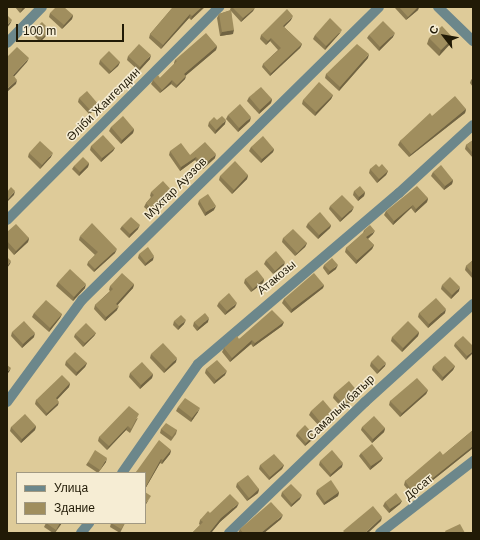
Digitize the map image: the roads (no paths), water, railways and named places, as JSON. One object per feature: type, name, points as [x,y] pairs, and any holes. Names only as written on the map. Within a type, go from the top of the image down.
[{"type":"street","points":[[7,42],[42,7]]},
{"type":"street","name":"Әліби Жангелдин","points":[[7,220],[219,7]]},
{"type":"street","name":"Мухтар Ауэзов","points":[[7,402],[82,300],[379,7]]},
{"type":"street","points":[[438,7],[473,41]]},
{"type":"street","name":"Атакозы","points":[[123,472],[198,364],[400,193],[473,126]]},
{"type":"street","name":"Самалық батыр","points":[[229,533],[364,402],[473,304]]},
{"type":"street","name":"Досат","points":[[380,533],[473,461]]},
{"type":"street","points":[[81,533],[88,524]]}]
